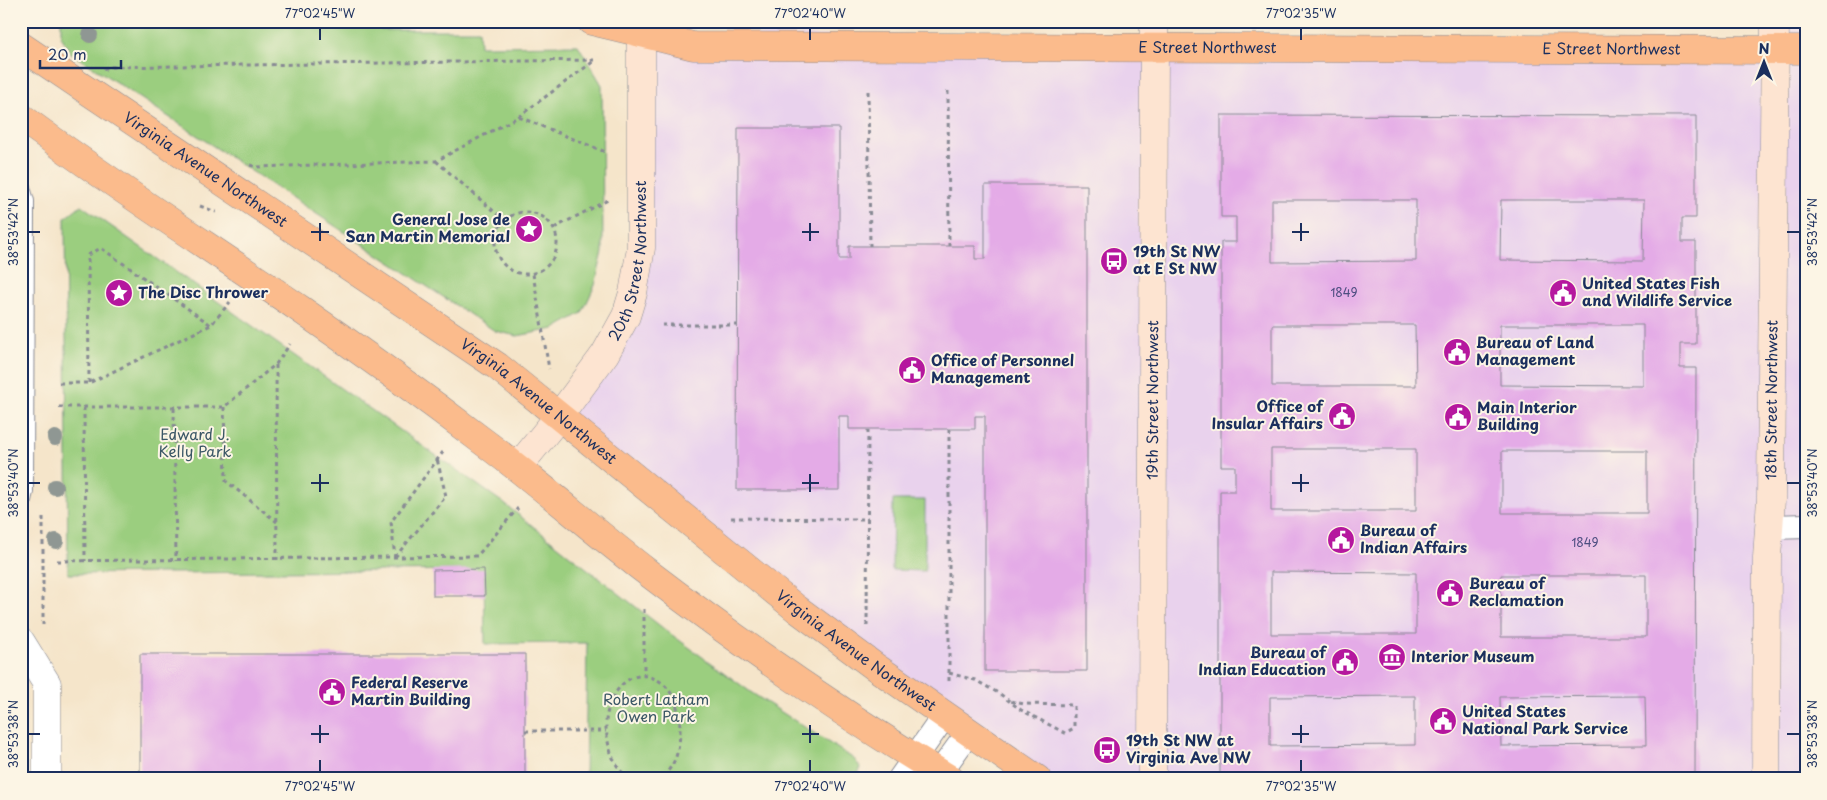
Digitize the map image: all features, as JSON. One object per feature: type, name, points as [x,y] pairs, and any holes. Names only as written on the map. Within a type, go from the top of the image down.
[{"type":"main road","name":"E Street Northwest","points":[[591,21],[641,27],[693,46],[1154,34],[1806,50]]},
{"type":"main road","name":"18th Street Northwest","points":[[1766,779],[1767,558],[1770,527],[1775,21]]},
{"type":"main road","name":"20th Street Northwest","points":[[518,467],[560,415],[616,336],[626,316],[638,273],[641,248],[641,27]]},
{"type":"main road","name":"19th Street Northwest","points":[[1152,779],[1154,34]]},
{"type":"main road","name":"Virginia Avenue Northwest","points":[[21,46],[460,340],[560,415],[790,604],[874,666],[947,702],[969,732],[1037,779]]},
{"type":"main road","points":[[21,118],[66,151],[301,310],[518,467],[685,601],[875,734],[908,769],[942,777]]},
{"type":"street","points":[[1770,527],[1806,526]]},
{"type":"street","points":[[28,653],[47,684],[46,779]]},
{"type":"street","points":[[908,769],[947,702]]},
{"type":"street","points":[[942,777],[969,732]]},
{"type":"lane","points":[[21,177],[28,201],[27,492],[21,518]]},
{"type":"path","points":[[98,75],[107,68],[594,60],[518,117],[436,161],[258,167]]},
{"type":"path","points":[[868,90],[870,246]]},
{"type":"path","points":[[948,91],[949,246]]},
{"type":"path","points":[[518,117],[608,153]]},
{"type":"path","points":[[436,161],[505,221]]},
{"type":"path","points":[[554,228],[608,200]]},
{"type":"path","points":[[526,212],[537,214],[547,220],[554,228],[558,239],[557,251],[552,261],[544,270],[533,274],[522,274],[511,270],[502,263],[496,253],[495,242],[498,231],[505,221],[514,215],[526,212]]},
{"type":"path","points":[[89,383],[88,254],[101,248],[211,326]]},
{"type":"path","points":[[533,274],[550,369]]},
{"type":"path","points":[[59,383],[89,383],[211,326],[230,302]]},
{"type":"path","points":[[662,325],[737,325]]},
{"type":"path","points":[[59,407],[224,407],[276,364],[290,344]]},
{"type":"path","points":[[276,364],[276,560]]},
{"type":"path","points":[[84,407],[85,561]]},
{"type":"path","points":[[224,407],[226,481],[276,522]]},
{"type":"path","points":[[174,408],[176,561]]},
{"type":"path","points":[[867,626],[868,429]]},
{"type":"path","points":[[947,702],[949,673],[948,429]]},
{"type":"path","points":[[395,558],[391,522],[443,452]]},
{"type":"path","points":[[395,558],[446,496],[437,459]]},
{"type":"path","points":[[56,561],[276,560],[478,556],[518,508]]},
{"type":"path","points":[[28,653],[44,640],[44,518]]},
{"type":"path","points":[[731,518],[868,519]]},
{"type":"path","points":[[644,606],[644,677]]},
{"type":"path","points":[[949,673],[975,680],[1021,710],[1065,733],[1074,728],[1074,705],[1010,702]]},
{"type":"path","points":[[629,779],[620,771],[611,755],[606,731],[607,708],[615,692],[625,682],[644,677],[653,678],[667,687],[677,705],[680,736],[678,752],[672,766],[662,779]]},
{"type":"path","points":[[525,731],[606,731]]},
{"type":"shaded area","points":[[1775,21],[1806,21],[1806,779],[1038,779],[560,415],[626,316],[641,33],[1774,49]]},
{"type":"green space","points":[[61,21],[381,21],[381,30],[479,30],[480,46],[578,45],[602,85],[603,252],[595,285],[582,313],[554,329],[517,336],[495,331],[70,52],[61,36]]},
{"type":"green space","name":"Edward J. Kelly Park","points":[[81,205],[502,502],[668,632],[752,693],[854,759],[860,767],[858,776],[853,779],[585,779],[587,643],[485,644],[484,570],[68,574],[65,218]]},
{"type":"green space","points":[[893,500],[925,500],[925,571],[892,570]]},
{"type":"building","name":"Main Interior Building","points":[[1221,115],[1696,116],[1696,218],[1682,218],[1682,242],[1696,242],[1696,344],[1680,344],[1680,368],[1696,368],[1695,779],[1220,779],[1220,491],[1235,491],[1235,466],[1221,466],[1221,242],[1236,242],[1236,217],[1221,217]],"holes":[[[1272,200],[1416,200],[1416,261],[1272,262]],[[1501,200],[1644,200],[1643,261],[1500,260]],[[1272,325],[1415,325],[1416,386],[1272,386]],[[1500,325],[1643,325],[1643,386],[1500,385]],[[1271,449],[1416,449],[1416,511],[1271,511]],[[1502,451],[1647,451],[1647,513],[1502,513]],[[1271,572],[1416,573],[1416,634],[1271,634]],[[1501,575],[1646,575],[1646,637],[1501,637]],[[1415,696],[1415,745],[1270,746],[1270,697]],[[1645,696],[1646,745],[1501,746],[1500,697]]]},
{"type":"building","name":"Office of Personnel Management","points":[[738,128],[839,128],[839,259],[849,259],[849,246],[975,246],[975,259],[985,259],[985,185],[1087,185],[1087,671],[985,671],[985,416],[975,416],[975,429],[849,429],[849,416],[839,416],[839,490],[737,490]]},
{"type":"building","points":[[484,569],[485,596],[433,596],[433,570]]},
{"type":"building","name":"Federal Reserve Martin Building","points":[[140,654],[525,654],[525,779],[140,779]]},
{"type":"place","name":"General Jose de San Martin Memorial","points":[[529,229]]},
{"type":"place","name":"19th St NW at E St NW","points":[[1114,261]]},
{"type":"place","name":"The Disc Thrower","points":[[119,293]]},
{"type":"place","name":"United States Fish and Wildlife Service","points":[[1563,293]]},
{"type":"place","name":"Bureau of Land Management","points":[[1457,352]]},
{"type":"place","name":"Office of Personnel Management","points":[[912,370]]},
{"type":"place","name":"Office of Insular Affairs","points":[[1342,416]]},
{"type":"place","name":"Main Interior Building","points":[[1458,417]]},
{"type":"place","name":"Bureau of Indian Affairs","points":[[1341,540]]},
{"type":"place","name":"Bureau of Reclamation","points":[[1450,593]]},
{"type":"place","name":"Interior Museum","points":[[1392,657]]},
{"type":"place","name":"Bureau of Indian Education","points":[[1345,662]]},
{"type":"place","name":"Federal Reserve Martin Building","points":[[332,692]]},
{"type":"place","name":"United States National Park Service","points":[[1443,721]]},
{"type":"place","name":"19th St NW at Virginia Ave NW","points":[[1107,750]]},
{"type":"park label","name":"Robert Latham Owen Park","points":[[656,708]]}]
